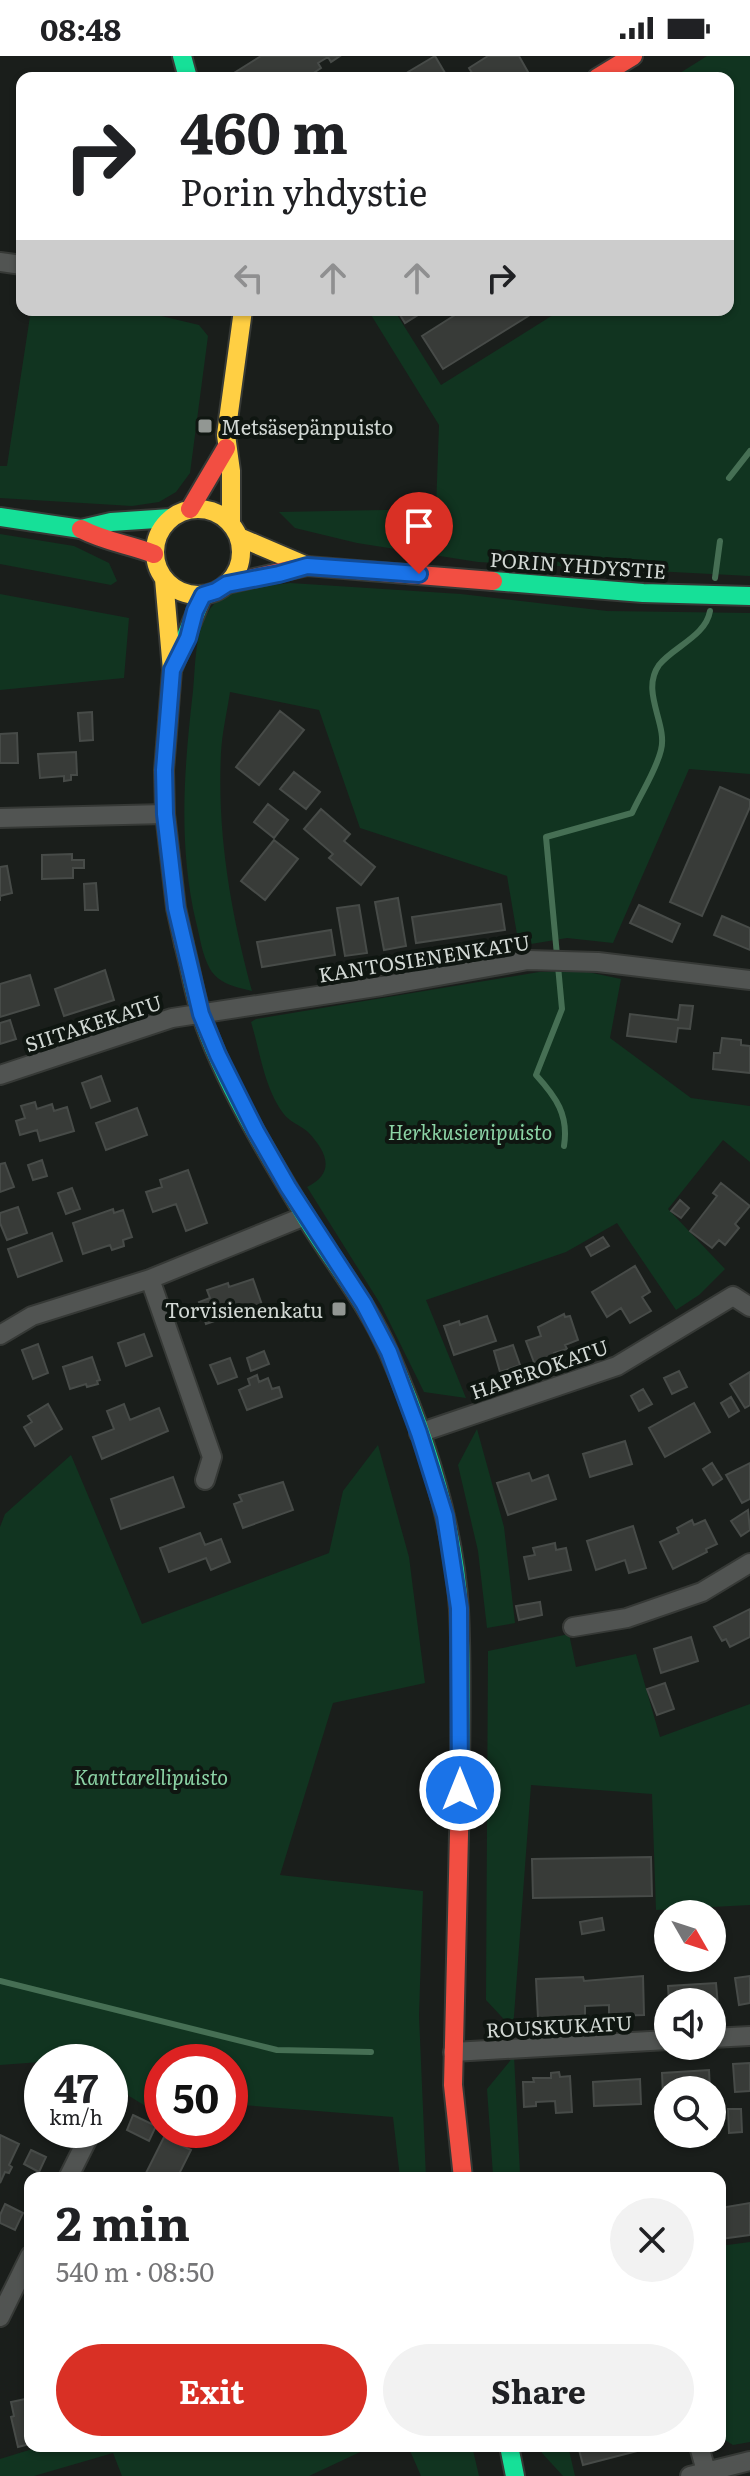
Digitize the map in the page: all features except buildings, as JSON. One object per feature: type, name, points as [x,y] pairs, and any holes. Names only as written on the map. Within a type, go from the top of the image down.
[{"type":"main road","points":[[607,72],[633,56]]},
{"type":"main road","points":[[171,518],[161,530],[154,554],[157,568],[164,579],[181,592],[203,595],[227,584],[239,564],[241,554],[235,530],[231,471],[226,448],[242,316]]},
{"type":"main road","points":[[190,509],[226,448]]},
{"type":"main road","points":[[81,529],[111,522],[171,518],[190,509],[213,511],[235,530]]},
{"type":"main road","points":[[0,517],[81,529],[103,541],[154,554]]},
{"type":"main road","name":"PORIN YHDYSTIE","points":[[235,530],[257,547],[283,553],[307,566]]},
{"type":"main road","name":"PORIN YHDYSTIE","points":[[227,584],[307,566],[643,593],[750,596]]},
{"type":"main road","points":[[164,579],[172,670],[164,770],[165,814],[176,908],[201,1014],[256,1131],[305,1216],[364,1304],[389,1352],[445,1516],[459,1608],[460,1848],[453,2085],[462,2172]]},
{"type":"main road","points":[[172,670],[188,638],[203,595]]},
{"type":"main road","points":[[510,2452],[515,2476]]},
{"type":"street","points":[[0,818],[165,814]]},
{"type":"street","name":"KANTOSIENENKATU","points":[[201,1014],[528,960],[598,962],[750,980]]},
{"type":"street","name":"SIITAKEKATU","points":[[0,1075],[172,1018],[201,1014]]},
{"type":"street","points":[[0,1335],[32,1316],[150,1279],[305,1216]]},
{"type":"street","points":[[150,1279],[212,1457],[205,1480]]},
{"type":"street","name":"HAPEROKATU","points":[[419,1433],[617,1366],[733,1296],[750,1307]]},
{"type":"street","points":[[573,1627],[627,1618],[702,1592],[750,1563]]},
{"type":"street","points":[[726,2037],[750,2036]]},
{"type":"street","name":"ROUSKUKATU","points":[[453,2052],[654,2041]]},
{"type":"street","points":[[71,2172],[83,2148]]},
{"type":"street","points":[[0,2317],[24,2268]]},
{"type":"street","points":[[699,2452],[698,2474],[750,2461]]},
{"type":"green space","points":[[707,56],[750,56],[750,576],[478,562],[357,543],[295,528],[279,512],[436,509],[439,425],[372,316],[398,316],[441,385],[551,316],[734,316],[734,72],[682,72]]},
{"type":"green space","points":[[30,316],[161,316],[199,325],[208,336],[190,473],[176,492],[159,502],[132,506],[0,498],[0,466],[7,466]]},
{"type":"green space","points":[[0,534],[74,546],[109,563],[117,581],[111,585],[0,564]]},
{"type":"green space","points":[[290,583],[461,594],[607,611],[750,613],[750,774],[689,769],[613,943],[567,938],[519,946],[507,876],[360,828],[319,710],[230,692],[221,753],[221,814],[232,903],[252,991],[228,984],[214,974],[205,958],[190,893],[187,864],[185,778],[197,645],[207,613],[221,599],[250,589]]},
{"type":"green space","points":[[0,594],[129,618],[124,678],[0,690]]},
{"type":"green space","name":"Herkkusienipuisto","points":[[583,971],[621,979],[610,1038],[691,1098],[750,1106],[750,1162],[723,1140],[668,1209],[725,1269],[699,1295],[676,1310],[617,1223],[566,1252],[426,1300],[466,1398],[424,1392],[381,1305],[307,1187],[322,1175],[326,1162],[324,1154],[308,1132],[288,1118],[277,1103],[267,1080],[251,1022],[539,972]]},
{"type":"green space","points":[[477,1429],[504,1527],[515,1623],[487,1628],[478,1551],[458,1465]]},
{"type":"green space","name":"Kanttarellipuisto","points":[[378,1445],[409,1557],[425,1683],[333,1703],[280,1875],[423,1891],[419,2016],[426,2172],[399,2172],[393,2117],[248,2105],[248,2044],[144,2044],[144,2105],[128,2094],[128,2044],[24,2044],[24,2063],[0,2065],[0,1527],[5,1514],[71,1455],[142,1624],[329,1553],[343,1491]]},
{"type":"green space","points":[[569,1634],[576,1667],[636,1654],[660,1737],[750,1704],[750,1905],[726,1906],[726,1900],[656,1900],[652,1794],[531,1785],[513,2029],[486,2000],[488,1651]]},
{"type":"green space","points":[[514,2056],[520,2172],[493,2172],[487,2089]]},
{"type":"green space","points":[[750,2242],[750,2442],[733,2445],[726,2441],[726,2245]]},
{"type":"green space","points":[[24,2452],[360,2452],[309,2476],[122,2476],[113,2453],[34,2476],[0,2476],[0,2459]]},
{"type":"green space","points":[[411,2452],[473,2452],[479,2476],[421,2476]]},
{"type":"green space","points":[[569,2452],[575,2476],[563,2476],[542,2453]]},
{"type":"waterway","points":[[729,478],[750,451]]},
{"type":"waterway","points":[[715,578],[720,541]]},
{"type":"waterway","points":[[564,1146],[563,1116],[550,1091],[536,1075],[562,1009],[546,837],[632,813],[661,750],[661,730],[653,697],[654,675],[659,665],[702,627],[710,611]]},
{"type":"waterway","points":[[0,1981],[277,2050],[371,2052]]},
{"type":"traffic: fast","points":[[182,56],[186,72]]},
{"type":"traffic: fast","points":[[0,517],[81,529],[111,522],[171,518]]},
{"type":"traffic: fast","points":[[493,581],[643,593],[750,596]]},
{"type":"traffic: fast","points":[[172,670],[203,595]]},
{"type":"traffic: fast","points":[[184,944],[201,1014],[221,1065],[276,1167],[380,1335],[402,1383],[425,1447],[444,1512],[456,1577],[460,1655],[460,1792]]},
{"type":"traffic: fast","points":[[510,2452],[515,2476]]},
{"type":"traffic: slow","points":[[231,523],[231,471],[226,435],[242,316]]},
{"type":"traffic: slow","points":[[198,509],[215,512],[229,521],[238,535],[241,552],[238,569],[229,583],[215,592],[198,595],[181,592],[167,583],[158,569],[155,552],[158,535],[167,521],[181,512],[198,509]]},
{"type":"traffic: slow","points":[[239,537],[307,566]]},
{"type":"traffic: slow","points":[[164,579],[172,670],[164,770],[165,814],[176,908],[184,944]]},
{"type":"traffic: jam","points":[[607,72],[633,56]]},
{"type":"traffic: jam","points":[[190,509],[226,448]]},
{"type":"traffic: jam","points":[[81,529],[154,554]]},
{"type":"traffic: jam","points":[[227,584],[307,566],[493,581]]},
{"type":"traffic: jam","points":[[460,1792],[453,2085],[462,2172]]},
{"type":"place","name":"Metsäsepänpuisto","points":[[205,426]]},
{"type":"place","name":"Torvisienenkatu","points":[[339,1309]]},
{"type":"route","points":[[419,574],[307,566],[227,584],[203,595],[188,638],[172,670],[164,770],[165,814],[176,908],[201,1014],[256,1131],[305,1216],[364,1304],[389,1352],[445,1516],[459,1608],[460,1790]]}]
